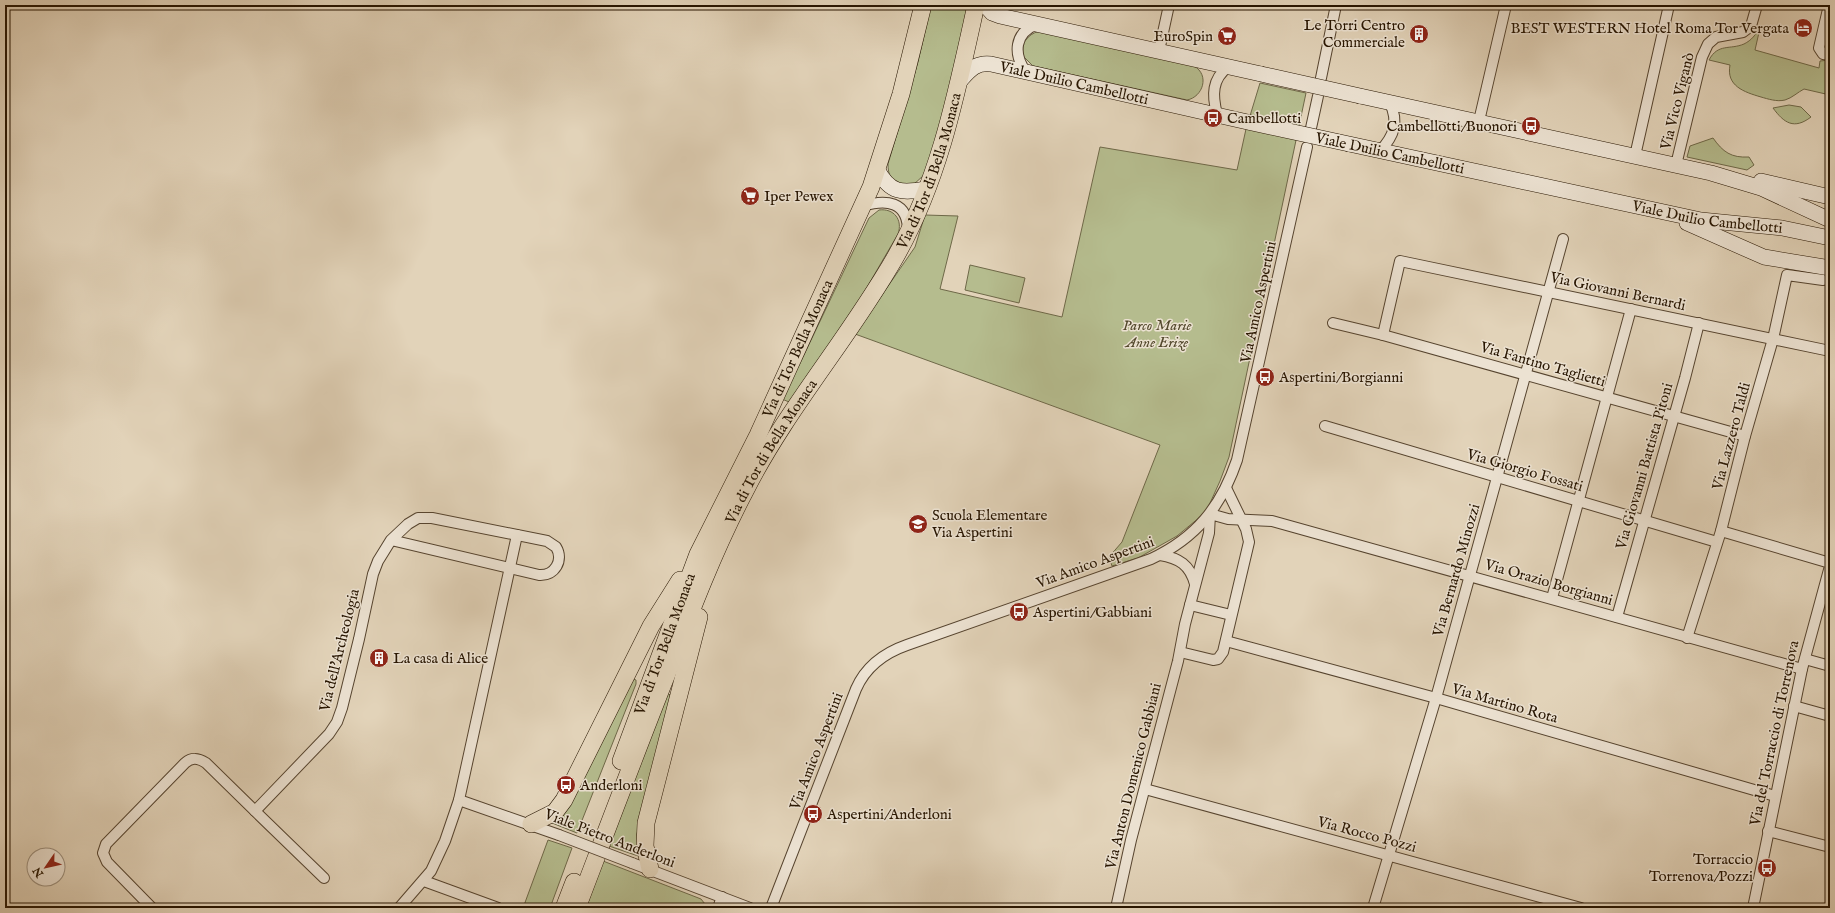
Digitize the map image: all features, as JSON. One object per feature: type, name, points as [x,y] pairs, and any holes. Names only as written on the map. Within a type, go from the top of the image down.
[{"type":"main road","name":"Via di Tor Bella Monaca","points":[[564,908],[698,554],[754,442],[863,206],[877,169],[901,94],[922,5]]},
{"type":"main road","name":"Via di Tor di Bella Monaca","points":[[577,908],[691,610],[716,552],[746,489],[794,407],[876,289],[908,233],[927,189],[946,137],[976,5]]},
{"type":"main road","name":"Viale Duilio Cambellotti","points":[[985,5],[996,14],[1037,24],[1732,178],[1761,188],[1830,220]]},
{"type":"main road","name":"Viale Duilio Cambellotti","points":[[959,82],[971,69],[980,64],[991,64],[1380,151],[1664,212],[1714,222],[1782,228],[1830,238]]},
{"type":"main road","points":[[877,169],[885,181],[895,190],[910,192],[927,189]]},
{"type":"main road","points":[[1732,178],[1761,181],[1830,197]]},
{"type":"main road","points":[[1664,212],[1757,254],[1827,274]]},
{"type":"main road","points":[[650,870],[645,846],[646,823],[716,552]]},
{"type":"main road","points":[[531,824],[555,812],[564,800],[651,626],[698,554]]},
{"type":"street","points":[[1159,51],[1169,5]]},
{"type":"street","points":[[1322,78],[1336,5]]},
{"type":"street","points":[[1479,121],[1506,5]]},
{"type":"street","points":[[1636,156],[1669,5]]},
{"type":"street","name":"Via Vico Viganò","points":[[1676,165],[1702,57],[1708,44],[1716,37],[1743,32],[1751,26],[1757,5]]},
{"type":"street","points":[[1829,5],[1819,48],[1823,54],[1830,55]]},
{"type":"street","points":[[1026,72],[1019,59],[1018,42],[1026,30],[1037,24]]},
{"type":"street","points":[[1217,114],[1213,97],[1214,86],[1218,78],[1228,67]]},
{"type":"street","points":[[1311,128],[1318,96]]},
{"type":"street","points":[[1380,151],[1390,140],[1395,129],[1395,116],[1390,103]]},
{"type":"street","name":"Via Amico Aspertini","points":[[771,908],[856,689],[863,677],[876,662],[890,652],[907,645],[1132,567],[1160,555],[1188,536],[1210,514],[1226,488],[1239,454],[1307,147]]},
{"type":"street","points":[[863,206],[878,202],[896,205],[905,215],[908,233]]},
{"type":"street","name":"Via Bernardo Minozzi","points":[[1373,908],[1436,698],[1563,239]]},
{"type":"street","name":"Via Giovanni Bernardi","points":[[1384,335],[1400,261],[1830,351]]},
{"type":"street","name":"Via Lazzero Taldi","points":[[1687,638],[1721,531],[1745,436],[1773,339],[1787,275],[1827,274]]},
{"type":"street","points":[[1552,598],[1577,501],[1631,309]]},
{"type":"street","name":"Via Fantino Taglietti","points":[[1333,323],[1384,335],[1674,418],[1745,436]]},
{"type":"street","name":"Via Giovanni Battista Pitoni","points":[[1617,617],[1674,418],[1699,323]]},
{"type":"street","name":"Via Giorgio Fossati","points":[[1325,426],[1717,542]]},
{"type":"street","points":[[1180,652],[1215,660],[1221,656],[1226,641],[1249,542],[1246,529],[1226,488]]},
{"type":"street","name":"Via Orazio Borgianni","points":[[1210,514],[1224,518],[1272,521],[1552,598],[1802,670]]},
{"type":"street","name":"Via Anton Domenico Gabbiani","points":[[1116,908],[1180,652],[1179,647],[1209,533],[1210,514]]},
{"type":"street","name":"Via dell'Archeologia","points":[[255,811],[325,739],[337,722],[359,639],[373,574],[378,560],[392,540],[410,522],[425,517],[517,535],[553,544],[558,552],[559,562],[554,570],[544,575],[510,569],[392,540]]},
{"type":"street","points":[[1721,531],[1830,564]]},
{"type":"street","points":[[399,908],[424,881],[431,871],[445,841],[459,800],[517,535]]},
{"type":"street","points":[[1160,555],[1176,559],[1183,563],[1190,569],[1195,584]]},
{"type":"street","name":"Via del Torraccio di Torrenova","points":[[1754,908],[1768,831],[1794,706],[1802,670],[1828,577],[1830,564]]},
{"type":"street","points":[[1190,605],[1231,615]]},
{"type":"street","name":"Via Martino Rota","points":[[1226,641],[1436,698],[1775,796]]},
{"type":"street","points":[[1805,659],[1830,666]]},
{"type":"street","points":[[1794,706],[1830,716]]},
{"type":"street","points":[[152,908],[108,864],[104,856],[104,849],[108,841],[185,763],[195,758],[204,761],[324,878]]},
{"type":"street","name":"Via Rocco Pozzi","points":[[1145,789],[1581,908]]},
{"type":"street","name":"Viale Pietro Anderloni","points":[[459,800],[531,824],[750,908]]},
{"type":"street","points":[[1768,831],[1830,847]]},
{"type":"street","points":[[424,881],[498,908]]},
{"type":"street","points":[[718,908],[722,898]]},
{"type":"green space","points":[[931,5],[968,5],[947,98],[935,144],[924,175],[913,185],[902,184],[894,181],[888,170],[888,164],[918,62]]},
{"type":"green space","points":[[1760,28],[1755,50],[1819,68],[1820,61],[1830,60],[1830,95],[1804,89],[1782,101],[1764,98],[1748,93],[1738,87],[1731,78],[1729,72],[1730,65],[1709,60],[1716,51],[1720,49],[1744,44],[1753,37]]},
{"type":"green space","points":[[1039,31],[1194,66],[1202,75],[1202,85],[1197,95],[1187,100],[1033,66],[1023,56],[1023,47],[1028,37]]},
{"type":"green space","name":"Parco Marie Anne Erize","points":[[1260,83],[1306,93],[1229,457],[1206,512],[1177,536],[1138,558],[1112,566],[1109,557],[1122,542],[1160,445],[855,334],[915,247],[925,215],[958,216],[940,289],[1062,317],[1100,147],[1237,170],[1246,129]]},
{"type":"green space","points":[[1789,105],[1801,107],[1811,117],[1805,121],[1794,124],[1781,118],[1773,108]]},
{"type":"green space","points":[[1713,138],[1720,147],[1728,153],[1737,156],[1749,157],[1754,165],[1747,170],[1687,157],[1690,146]]},
{"type":"green space","points":[[879,210],[889,211],[896,216],[899,224],[898,234],[852,313],[789,402],[782,399],[869,218]]},
{"type":"green space","points":[[970,265],[1025,278],[1019,303],[965,290]]},
{"type":"green space","points":[[633,679],[636,680],[636,684],[577,833],[552,823],[559,818]]},
{"type":"green space","points":[[667,692],[670,695],[670,698],[637,834],[638,856],[609,846]]},
{"type":"green space","points":[[548,840],[572,848],[550,908],[523,908]]},
{"type":"green space","points":[[603,861],[701,899],[705,904],[705,908],[586,908]]},
{"type":"place","name":"BEST WESTERN Hotel Roma Tor Vergata","points":[[1803,28]]},
{"type":"place","name":"Le Torri Centro Commerciale","points":[[1419,34]]},
{"type":"place","name":"EuroSpin","points":[[1227,36]]},
{"type":"place","name":"Cambellotti","points":[[1213,118]]},
{"type":"place","name":"Cambellotti/Buonori","points":[[1531,126]]},
{"type":"place","name":"Iper Pewex","points":[[750,196]]},
{"type":"place","name":"Aspertini/Borgianni","points":[[1265,377]]},
{"type":"place","name":"Scuola Elementare Via Aspertini","points":[[918,524]]},
{"type":"place","name":"Aspertini/Gabbiani","points":[[1019,612]]},
{"type":"place","name":"La casa di Alice","points":[[379,658]]},
{"type":"place","name":"Anderloni","points":[[566,785]]},
{"type":"place","name":"Aspertini/Anderloni","points":[[813,814]]},
{"type":"place","name":"Torraccio Torrenova/Pozzi","points":[[1767,868]]}]
